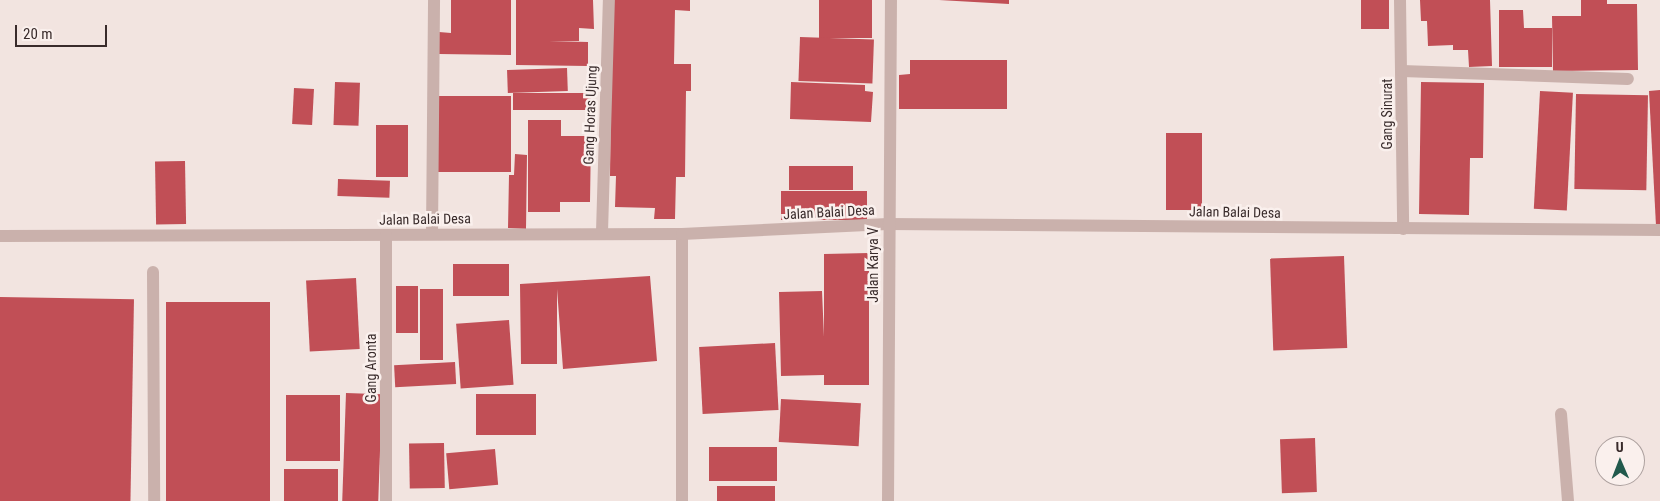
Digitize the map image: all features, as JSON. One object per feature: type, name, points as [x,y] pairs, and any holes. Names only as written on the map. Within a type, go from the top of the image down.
[{"type":"street","points":[[432,234],[434,0]]},
{"type":"street","name":"Gang Horas Ujung","points":[[602,232],[609,0]]},
{"type":"street","name":"Jalan Karya V","points":[[888,501],[890,0]]},
{"type":"street","name":"Gang Sinurat","points":[[1400,0],[1403,229]]},
{"type":"street","points":[[1402,71],[1628,79]]},
{"type":"street","name":"Jalan Balai Desa","points":[[0,236],[386,235],[602,232],[682,234],[888,224],[1660,230]]},
{"type":"street","points":[[682,234],[682,501]]},
{"type":"street","name":"Gang Aronta","points":[[386,235],[386,501]]},
{"type":"street","points":[[153,272],[154,501]]},
{"type":"street","points":[[1561,414],[1568,501]]},
{"type":"building","points":[[451,0],[511,0],[511,55],[439,54],[439,32],[451,33]]},
{"type":"building","points":[[516,0],[593,0],[594,29],[579,28],[579,41],[549,41],[588,42],[588,66],[516,65]]},
{"type":"building","points":[[612,0],[690,0],[690,11],[675,10],[674,64],[691,64],[691,91],[686,91],[685,177],[676,177],[675,219],[654,219],[655,208],[615,207],[616,176],[610,176]]},
{"type":"building","points":[[819,0],[872,0],[872,38],[819,38]]},
{"type":"building","points":[[939,0],[1009,0],[1009,4]]},
{"type":"building","points":[[1361,0],[1389,0],[1389,29],[1361,29]]},
{"type":"building","points":[[1420,0],[1490,0],[1492,66],[1469,67],[1468,50],[1453,50],[1453,45],[1428,46],[1427,21],[1421,21]]},
{"type":"building","points":[[1581,0],[1607,0],[1607,4],[1637,4],[1638,70],[1553,71],[1552,16],[1581,16]]},
{"type":"building","points":[[1499,10],[1523,10],[1524,28],[1552,28],[1552,67],[1499,67]]},
{"type":"building","points":[[800,37],[874,40],[872,84],[798,81]]},
{"type":"building","points":[[910,60],[1007,60],[1007,109],[899,109],[899,75],[910,74]]},
{"type":"building","points":[[567,68],[568,91],[508,93],[507,70]]},
{"type":"building","points":[[335,82],[360,83],[358,126],[333,125]]},
{"type":"building","points":[[791,82],[865,85],[865,91],[873,92],[871,122],[790,119]]},
{"type":"building","points":[[1421,82],[1484,83],[1483,158],[1470,158],[1469,215],[1419,214]]},
{"type":"building","points":[[294,88],[314,89],[312,125],[292,124]]},
{"type":"building","points":[[1660,90],[1660,226],[1656,226],[1649,91]]},
{"type":"building","points":[[1540,91],[1573,93],[1567,211],[1534,209]]},
{"type":"building","points":[[513,93],[591,93],[591,110],[513,110]]},
{"type":"building","points":[[1576,94],[1648,95],[1646,190],[1574,189]]},
{"type":"building","points":[[437,96],[511,96],[511,172],[437,172]]},
{"type":"building","points":[[528,120],[561,120],[561,136],[591,136],[590,202],[560,202],[560,212],[528,212]]},
{"type":"building","points":[[376,125],[408,125],[408,177],[376,177]]},
{"type":"building","points":[[1166,133],[1202,133],[1202,210],[1166,210]]},
{"type":"building","points":[[515,154],[527,155],[526,229],[508,228],[509,175],[514,175]]},
{"type":"building","points":[[185,161],[186,224],[156,225],[155,162]]},
{"type":"building","points":[[789,166],[853,166],[853,190],[789,190]]},
{"type":"building","points":[[338,179],[390,181],[389,198],[337,196]]},
{"type":"building","points":[[781,191],[867,191],[867,220],[781,220]]},
{"type":"building","points":[[869,253],[869,385],[824,385],[824,375],[781,376],[779,292],[822,291],[824,337],[824,254]]},
{"type":"building","points":[[1344,256],[1347,348],[1273,351],[1270,259]]},
{"type":"building","points":[[453,264],[509,264],[509,296],[453,296]]},
{"type":"building","points":[[650,276],[657,361],[563,369],[557,289],[557,364],[521,364],[520,284]]},
{"type":"building","points":[[356,278],[360,349],[310,352],[306,281]]},
{"type":"building","points":[[396,286],[418,286],[418,333],[396,333]]},
{"type":"building","points":[[420,289],[443,289],[443,360],[420,360]]},
{"type":"building","points":[[0,297],[134,299],[130,501],[0,501]]},
{"type":"building","points":[[166,302],[270,302],[270,501],[166,501]]},
{"type":"building","points":[[509,320],[514,385],[461,389],[456,324]]},
{"type":"building","points":[[775,343],[779,410],[703,414],[699,347]]},
{"type":"building","points":[[455,362],[456,384],[395,387],[394,365]]},
{"type":"building","points":[[346,393],[382,394],[378,501],[342,501]]},
{"type":"building","points":[[476,394],[536,394],[536,435],[476,435]]},
{"type":"building","points":[[286,395],[340,395],[340,461],[286,461]]},
{"type":"building","points":[[781,399],[861,403],[859,446],[779,442]]},
{"type":"building","points":[[1315,438],[1317,492],[1282,493],[1280,439]]},
{"type":"building","points":[[444,443],[445,488],[410,489],[409,444]]},
{"type":"building","points":[[709,447],[777,447],[777,481],[709,481]]},
{"type":"building","points":[[495,449],[498,485],[449,489],[446,453]]},
{"type":"building","points":[[284,469],[338,469],[338,501],[284,501]]},
{"type":"building","points":[[717,486],[775,486],[775,501],[717,501]]}]
